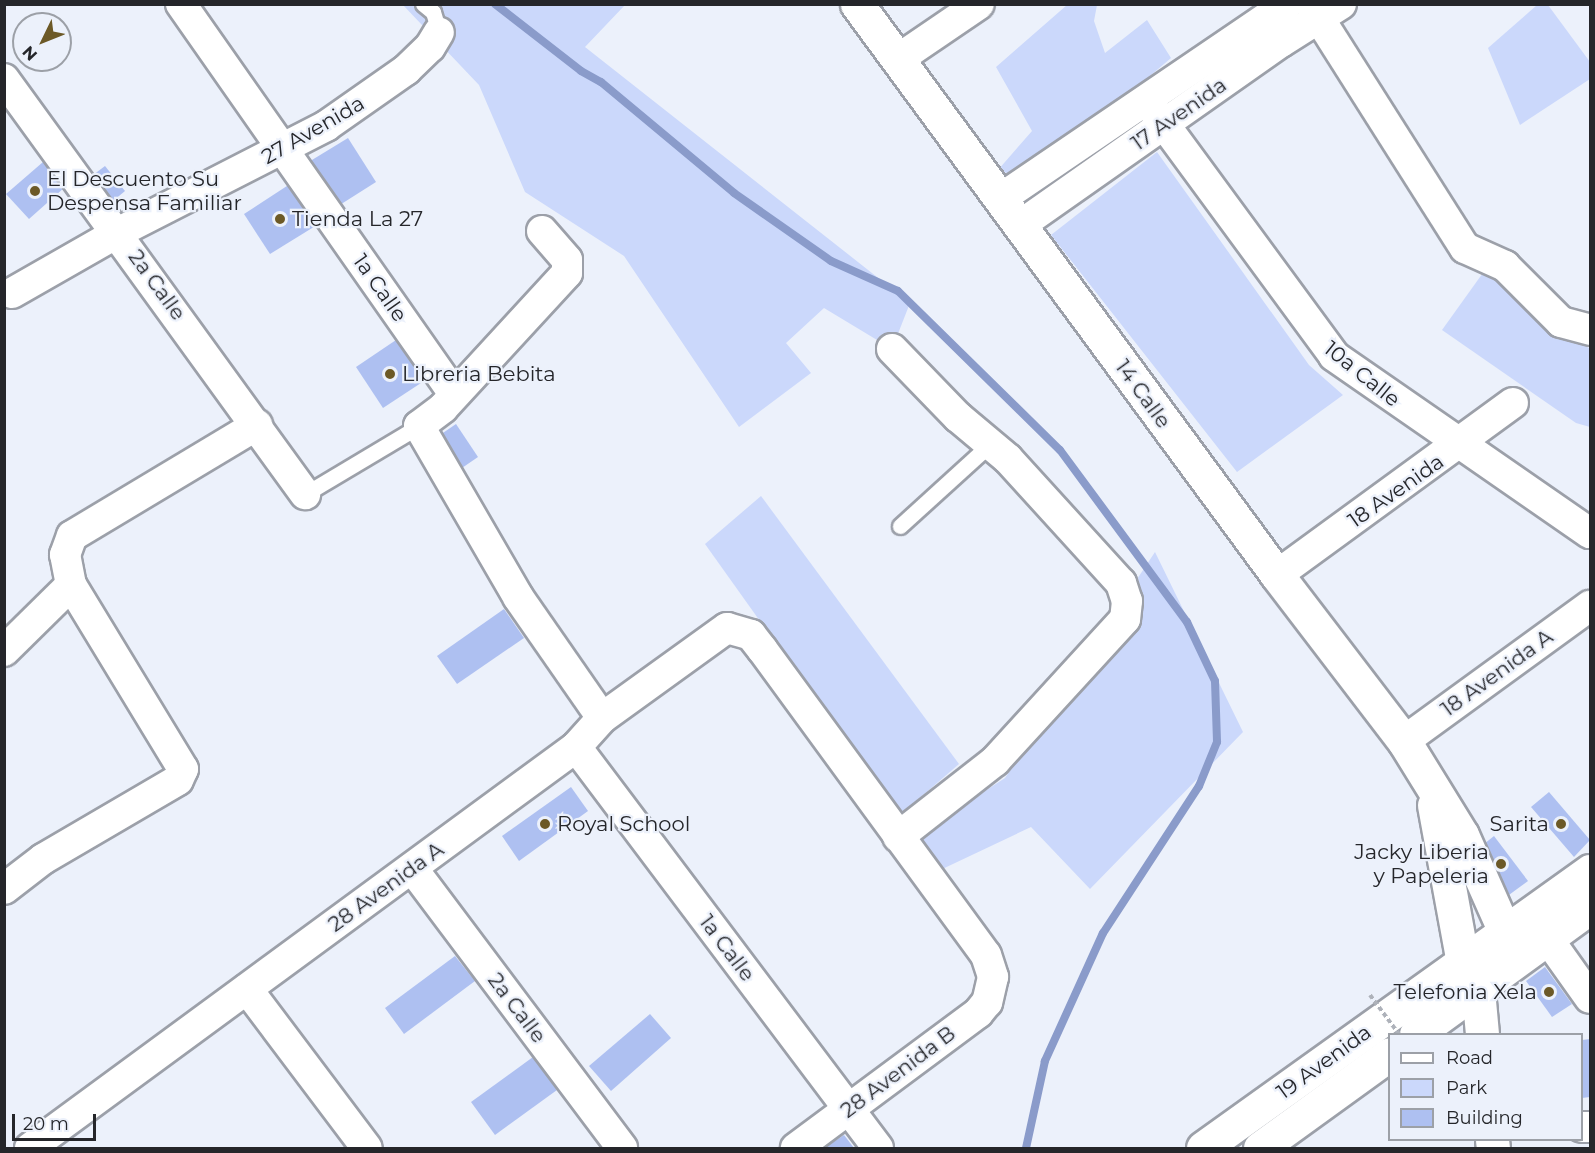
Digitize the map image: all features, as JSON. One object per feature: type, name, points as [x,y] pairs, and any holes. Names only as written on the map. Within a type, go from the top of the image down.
[{"type":"street","name":"1a Calle","points":[[181,4],[454,394]]},
{"type":"street","name":"14 Calle","points":[[857,4],[1277,575],[1404,741],[1462,835],[1505,932]]},
{"type":"street","points":[[897,60],[979,4]]},
{"type":"street","name":"17 Avenida","points":[[1000,199],[1287,4]]},
{"type":"street","points":[[1323,9],[1465,248],[1505,266],[1545,310],[1582,328]]},
{"type":"street","name":"17 Avenida","points":[[1019,226],[1281,42],[1323,9]]},
{"type":"street","name":"27 Avenida","points":[[12,293],[119,232],[283,150],[384,88],[430,47],[439,32]]},
{"type":"street","name":"2a Calle","points":[[4,79],[119,232],[305,494]]},
{"type":"street","name":"10a Calle","points":[[1147,101],[1334,356],[1459,446],[1590,532]]},
{"type":"street","points":[[542,231],[567,261],[567,273],[454,394],[419,426],[519,597],[602,718]]},
{"type":"street","points":[[892,349],[958,417],[990,444],[1121,583],[1127,601],[1125,619],[995,761],[898,837]]},
{"type":"street","name":"18 Avenida","points":[[1277,575],[1459,446],[1513,403]]},
{"type":"street","points":[[4,889],[43,859],[178,780],[183,769],[71,585],[65,555],[78,529],[257,425]]},
{"type":"street","points":[[4,651],[71,585]]},
{"type":"street","name":"18 Avenida A","points":[[1404,741],[1590,606]]},
{"type":"street","name":"28 Avenida A","points":[[30,1149],[576,747],[602,718],[714,635],[727,628],[738,628],[751,635],[762,648],[898,837]]},
{"type":"street","name":"1a Calle","points":[[576,747],[878,1149]]},
{"type":"street","name":"14 Calle","points":[[1429,784],[1482,1033]]},
{"type":"street","name":"28 Avenida B","points":[[796,1149],[978,1013],[992,990],[993,977],[986,955],[898,837]]},
{"type":"street","name":"2a Calle","points":[[412,868],[622,1149]]},
{"type":"street","name":"19 Avenida","points":[[1418,1033],[1471,976],[1505,932],[1590,871]]},
{"type":"street","name":"19 Avenida","points":[[1203,1149],[1471,976],[1548,939],[1590,907]]},
{"type":"street","points":[[1548,939],[1590,998]]},
{"type":"street","points":[[247,989],[368,1149]]},
{"type":"street","name":"19 Avenida","points":[[1260,1149],[1388,1055]]},
{"type":"lane","points":[[423,4],[436,17],[439,32]]},
{"type":"lane","points":[[305,494],[419,426]]},
{"type":"lane","points":[[900,526],[990,444]]},
{"type":"path","points":[[1370,996],[1398,1033]]},
{"type":"green space","points":[[403,5],[625,5],[585,47],[910,303],[892,349],[824,308],[786,343],[811,373],[739,427],[624,256],[525,192],[479,85]]},
{"type":"green space","points":[[1067,5],[1097,5],[1094,21],[1105,53],[1147,20],[1171,58],[1028,180],[998,170],[1032,131],[996,67]]},
{"type":"green space","points":[[1537,5],[1548,5],[1590,62],[1590,79],[1520,125],[1488,48]]},
{"type":"green space","points":[[1157,152],[1309,365],[1343,395],[1237,472],[1051,235]]},
{"type":"green space","points":[[1485,270],[1590,349],[1590,427],[1576,423],[1442,330]]},
{"type":"green space","points":[[761,496],[959,764],[899,816],[705,544]]},
{"type":"green space","points":[[1155,552],[1243,732],[1090,889],[1031,827],[936,872],[920,833],[1005,778]]},
{"type":"building","points":[[348,138],[376,182],[335,208],[307,163]]},
{"type":"building","name":"El Descuento Su Despensa Familiar","points":[[43,162],[65,187],[29,219],[6,194]]},
{"type":"building","points":[[105,166],[125,191],[113,201],[93,175]]},
{"type":"building","name":"Tienda La 27","points":[[290,184],[317,225],[270,254],[244,214]]},
{"type":"building","name":"Libreria Bebita","points":[[396,340],[424,381],[383,408],[356,367]]},
{"type":"building","points":[[456,424],[478,457],[459,470],[437,437]]},
{"type":"building","points":[[504,609],[524,638],[457,684],[437,656]]},
{"type":"building","name":"Royal School","points":[[571,787],[588,811],[519,861],[502,836]]},
{"type":"building","name":"Sarita","points":[[1549,792],[1590,840],[1574,857],[1531,807]]},
{"type":"building","name":"Jacky Liberia y Papeleria","points":[[1494,836],[1528,881],[1502,900],[1479,848]]},
{"type":"building","points":[[455,956],[475,981],[404,1034],[385,1008]]},
{"type":"building","name":"Telefonia Xela","points":[[1545,967],[1572,1004],[1552,1017],[1526,981]]},
{"type":"building","points":[[650,1014],[671,1038],[611,1091],[589,1066]]},
{"type":"building","points":[[1590,1039],[1590,1097],[1583,1098],[1583,1040]]},
{"type":"building","points":[[533,1057],[557,1090],[495,1135],[471,1102]]},
{"type":"building","points":[[844,1135],[854,1148],[824,1148]]},
{"type":"waterway","points":[[495,4],[581,71],[601,82],[734,193],[831,261],[898,291],[1060,450],[1187,622],[1215,681],[1217,742],[1199,786],[1103,933],[1045,1061],[1026,1148]]},
{"type":"place","name":"El Descuento Su Despensa Familiar","points":[[35,191]]},
{"type":"place","name":"Tienda La 27","points":[[280,219]]},
{"type":"place","name":"Libreria Bebita","points":[[390,374]]},
{"type":"place","name":"Royal School","points":[[545,824]]},
{"type":"place","name":"Sarita","points":[[1561,824]]},
{"type":"place","name":"Jacky Liberia y Papeleria","points":[[1501,864]]},
{"type":"place","name":"Telefonia Xela","points":[[1549,992]]}]
